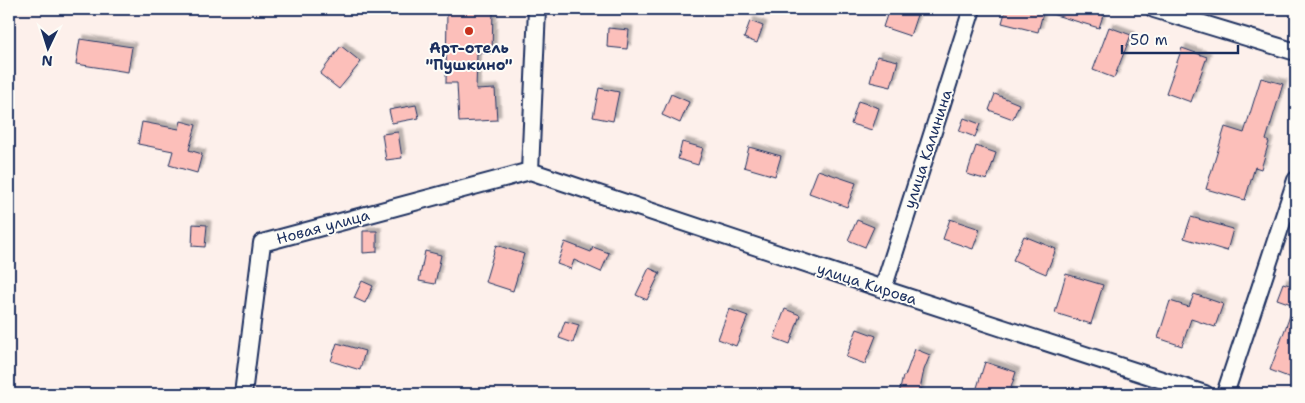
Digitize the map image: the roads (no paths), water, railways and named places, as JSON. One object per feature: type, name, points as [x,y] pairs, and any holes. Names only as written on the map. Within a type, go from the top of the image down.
[{"type":"street","points":[[530,172],[537,9]]},
{"type":"street","name":"улица Калинина","points":[[883,289],[972,9]]},
{"type":"street","points":[[1154,9],[1296,52]]},
{"type":"street","name":"улица Кирова","points":[[530,172],[1205,394]]},
{"type":"street","name":"Новая улица","points":[[243,394],[262,243],[530,172]]},
{"type":"street","points":[[1225,394],[1296,180]]},
{"type":"place","name":"Арт-отель \"Пушкино\"","points":[[469,31]]}]
